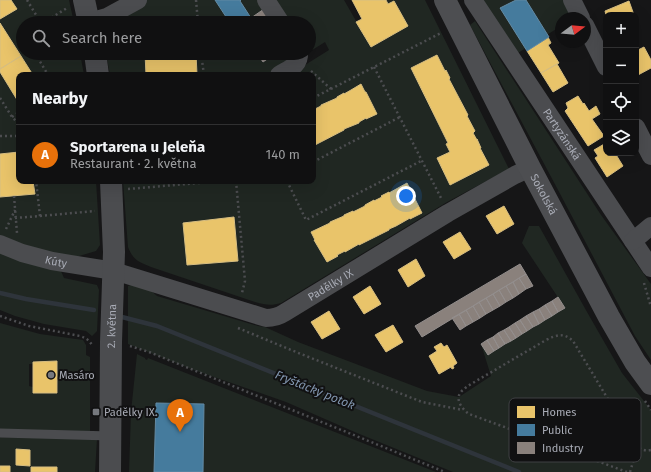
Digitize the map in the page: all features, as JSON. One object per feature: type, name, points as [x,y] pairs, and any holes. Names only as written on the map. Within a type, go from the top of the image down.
[{"type":"main road","name":"Sokolská","points":[[445,0],[530,168],[609,317],[635,362],[651,384]]},
{"type":"street","points":[[109,16],[138,0]]},
{"type":"street","points":[[266,0],[276,16]]},
{"type":"street","name":"Partyzánská","points":[[473,0],[651,268]]},
{"type":"street","points":[[572,0],[579,12]]},
{"type":"street","points":[[76,4],[84,16]]},
{"type":"street","points":[[591,37],[603,61]]},
{"type":"street","points":[[96,60],[98,72]]},
{"type":"street","points":[[284,72],[294,66],[297,60]]},
{"type":"street","points":[[639,133],[651,156]]},
{"type":"street","name":"Padělky IX","points":[[114,280],[235,317],[271,318],[280,316],[448,213],[530,168]]},
{"type":"street","name":"2. května","points":[[110,472],[111,348],[114,280],[111,186]]},
{"type":"street","points":[[633,241],[651,226]]},
{"type":"street","name":"Kúty","points":[[2,239],[22,253],[114,280]]},
{"type":"lane","points":[[0,433],[111,436]]},
{"type":"path","points":[[27,0],[37,16]]},
{"type":"path","points":[[196,0],[197,16]]},
{"type":"path","points":[[55,16],[76,4]]},
{"type":"path","points":[[316,96],[443,32]]},
{"type":"path","points":[[39,60],[46,72]]},
{"type":"path","points":[[202,60],[204,72]]},
{"type":"path","points":[[303,60],[315,72]]},
{"type":"path","points":[[374,67],[448,213]]},
{"type":"path","points":[[316,74],[331,89]]},
{"type":"path","points":[[0,98],[16,121]]},
{"type":"path","points":[[12,117],[16,114]]},
{"type":"path","points":[[316,160],[400,117]]},
{"type":"path","points":[[0,136],[16,136]]},
{"type":"path","points":[[288,184],[306,220],[421,161]]},
{"type":"path","points":[[36,184],[40,216]]},
{"type":"path","points":[[111,186],[155,184]]},
{"type":"path","points":[[236,184],[245,280],[235,317],[296,352],[422,402],[464,410]]},
{"type":"path","points":[[14,196],[17,238]]},
{"type":"path","points":[[2,239],[15,210]]},
{"type":"path","points":[[16,218],[102,211]]},
{"type":"path","points":[[0,316],[29,326],[80,336],[89,340],[98,352],[111,348],[125,357],[129,346],[149,352],[445,472]]},
{"type":"path","points":[[509,428],[469,414],[461,406],[459,394],[462,390],[546,340],[559,335],[565,335],[573,341],[607,398]]},
{"type":"path","points":[[641,450],[651,450]]},
{"type":"path","points":[[601,462],[629,472],[633,462]]},
{"type":"shaded area","points":[[0,0],[69,0],[72,16],[16,16],[16,60],[81,60],[83,72],[16,72],[16,184],[96,184],[100,245],[96,251],[69,259],[0,237]]},
{"type":"shaded area","points":[[147,0],[344,0],[371,47],[408,26],[394,1],[388,4],[386,0],[425,0],[509,169],[447,202],[281,303],[274,305],[255,302],[143,264],[134,258],[128,247],[123,184],[316,184],[316,72],[294,72],[313,60],[316,60],[316,58],[329,50],[325,42],[316,48],[316,16],[121,16]]},
{"type":"shaded area","points":[[473,0],[566,0],[571,12],[555,12],[555,30],[510,58]]},
{"type":"shaded area","points":[[475,21],[601,215],[651,284],[651,360],[635,336],[470,25]]},
{"type":"shaded area","points":[[107,60],[296,60],[276,72],[109,72]]},
{"type":"shaded area","points":[[529,226],[539,226],[622,373],[651,410],[651,472],[453,472],[286,402],[194,370],[128,344],[128,286],[131,285],[148,288],[157,296],[265,327],[298,342],[427,391],[459,397],[491,376],[481,344],[488,355],[565,308],[522,243]]},
{"type":"shaded area","points":[[0,250],[60,269],[64,278],[97,285],[99,290],[97,331],[92,336],[86,331],[44,324],[0,310]]},
{"type":"shaded area","points":[[0,323],[40,334],[83,340],[86,345],[86,355],[90,357],[90,432],[0,429]],"holes":[[[57,361],[58,393],[33,393],[33,387],[29,386],[29,364],[34,364],[34,362]]]},
{"type":"shaded area","points":[[137,354],[147,360],[148,358],[436,472],[129,472],[131,412]]},
{"type":"shaded area","points":[[0,437],[97,439],[95,472],[0,472]]},
{"type":"building: Homes","points":[[0,0],[11,0],[17,9],[0,19]]},
{"type":"building: Homes","points":[[352,0],[386,0],[388,4],[394,1],[408,26],[371,47],[356,22],[362,19]]},
{"type":"building: Homes","points":[[629,1],[633,12],[605,12]]},
{"type":"building: Homes","points":[[0,23],[16,48],[16,59],[0,69]]},
{"type":"building: Homes","points":[[548,37],[551,43],[548,45],[559,63],[541,73],[527,51]]},
{"type":"building: Homes","points":[[644,47],[651,60],[651,68],[639,74],[639,50]]},
{"type":"building: Homes","points":[[437,55],[468,115],[467,116],[475,131],[473,133],[489,165],[450,185],[437,158],[450,152],[446,144],[448,143],[411,68]]},
{"type":"building: Homes","points":[[16,59],[24,60],[31,72],[16,72],[16,98],[0,72],[0,69]]},
{"type":"building: Homes","points":[[145,60],[196,60],[197,72],[146,72]]},
{"type":"building: Homes","points":[[557,64],[568,83],[553,92],[541,73]]},
{"type":"building: Homes","points":[[361,84],[377,114],[366,118],[316,144],[316,108]]},
{"type":"building: Homes","points":[[578,96],[589,111],[596,106],[600,114],[592,119],[603,137],[588,146],[565,111],[568,108],[566,103]]},
{"type":"building: Homes","points":[[603,145],[603,156],[617,156],[623,166],[607,177],[595,158],[598,156],[594,150]]},
{"type":"building: Homes","points":[[16,152],[16,184],[33,184],[35,194],[0,197],[0,154]]},
{"type":"building: Homes","points":[[407,183],[422,213],[337,255],[338,256],[327,262],[311,232],[365,206]]},
{"type":"building: Homes","points":[[504,206],[514,224],[497,234],[486,216]]},
{"type":"building: Homes","points":[[234,217],[238,261],[187,265],[183,223]]},
{"type":"building: Homes","points":[[460,232],[471,249],[454,259],[443,242]]},
{"type":"building: Homes","points":[[416,259],[425,276],[408,287],[398,270]]},
{"type":"building: Homes","points":[[370,286],[381,304],[364,314],[353,297]]},
{"type":"building: Homes","points":[[329,311],[340,329],[322,339],[311,322]]},
{"type":"building: Homes","points":[[393,325],[403,342],[386,352],[375,335]]},
{"type":"building: Homes","points":[[441,343],[444,347],[447,345],[457,363],[453,366],[454,368],[452,369],[451,367],[439,374],[429,356],[437,351],[434,347]]},
{"type":"building: Homes","points":[[57,361],[57,393],[33,393],[33,362]]},
{"type":"building: Homes","points":[[16,449],[30,450],[30,466],[16,465]]},
{"type":"building: Homes","points":[[0,466],[10,466],[10,472],[0,472]]},
{"type":"building: Homes","points":[[31,467],[57,467],[57,472],[31,472]]},
{"type":"building: Public","points":[[215,0],[241,0],[240,1],[250,16],[225,16]]},
{"type":"building: Public","points":[[516,0],[526,0],[549,37],[527,51],[500,8]]},
{"type":"building: Public","points":[[156,403],[204,404],[203,472],[154,472]]},
{"type":"building: Industry","points":[[264,9],[268,16],[254,16]]},
{"type":"building: Industry","points":[[520,264],[526,274],[422,337],[415,326]]},
{"type":"building: Industry","points":[[526,274],[533,286],[526,289],[519,278]]},
{"type":"building: Industry","points":[[519,278],[526,289],[519,294],[513,282]]},
{"type":"building: Industry","points":[[513,282],[519,294],[513,298],[506,286]]},
{"type":"building: Industry","points":[[506,286],[513,298],[506,302],[499,290]]},
{"type":"building: Industry","points":[[499,290],[506,302],[500,306],[493,294]]},
{"type":"building: Industry","points":[[493,294],[500,306],[493,310],[486,298]]},
{"type":"building: Industry","points":[[558,297],[565,308],[558,312],[552,301]]},
{"type":"building: Industry","points":[[486,298],[493,310],[486,314],[479,302]]},
{"type":"building: Industry","points":[[552,301],[558,312],[552,316],[545,305]]},
{"type":"building: Industry","points":[[479,302],[486,314],[480,318],[473,306]]},
{"type":"building: Industry","points":[[545,305],[552,316],[545,320],[539,309]]},
{"type":"building: Industry","points":[[473,306],[480,318],[473,322],[466,310]]},
{"type":"building: Industry","points":[[539,309],[545,320],[539,324],[533,312]]},
{"type":"building: Industry","points":[[466,310],[473,322],[466,326],[459,314]]},
{"type":"building: Industry","points":[[533,312],[539,324],[533,327],[526,316]]},
{"type":"building: Industry","points":[[459,314],[466,326],[460,330],[452,318]]},
{"type":"building: Industry","points":[[526,316],[533,327],[527,331],[520,320]]},
{"type":"building: Industry","points":[[520,320],[527,331],[522,334],[515,323]]},
{"type":"building: Industry","points":[[515,323],[522,334],[516,338],[509,327]]},
{"type":"building: Industry","points":[[509,327],[516,338],[511,341],[504,330]]},
{"type":"building: Industry","points":[[504,330],[511,341],[505,344],[498,333]]},
{"type":"building: Industry","points":[[498,333],[505,344],[499,348],[493,337]]},
{"type":"building: Industry","points":[[493,337],[499,348],[494,351],[487,340]]},
{"type":"building: Industry","points":[[487,340],[494,351],[488,355],[481,344]]},
{"type":"waterway","name":"Fryštácký potok","points":[[0,293],[26,299],[94,310]]},
{"type":"waterway","name":"Fryštácký potok","points":[[118,316],[157,326],[519,472]]},
{"type":"place","name":"Masáro","points":[[51,375]]},
{"type":"place","name":"Padělky IX.","points":[[96,412]]},
{"type":"place","name":"Sportarena u Jeleňa","points":[[180,432]]}]
